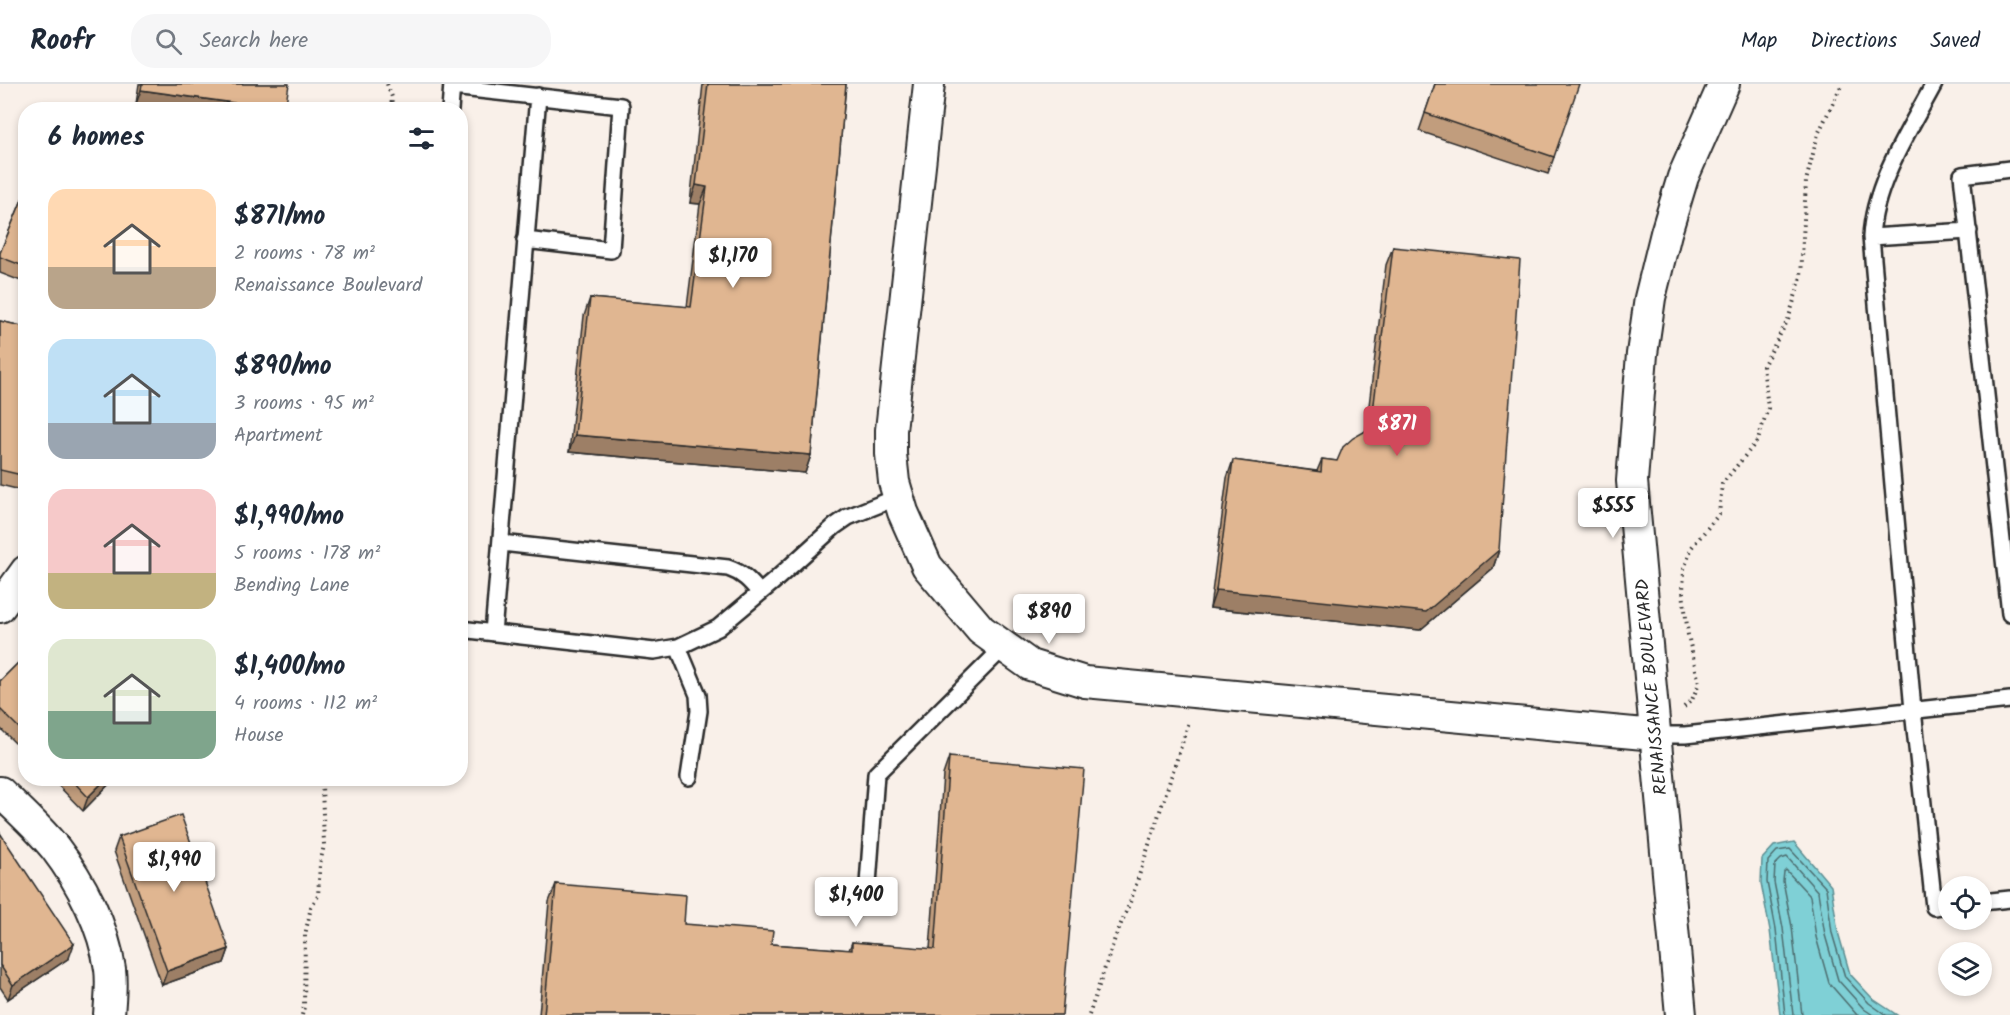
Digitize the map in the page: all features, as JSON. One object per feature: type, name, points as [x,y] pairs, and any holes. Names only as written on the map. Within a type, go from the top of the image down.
[{"type":"street","points":[[929,84],[891,430],[891,454],[898,497],[927,566],[981,630],[1030,664],[1085,682],[1655,735]]},
{"type":"street","name":"RENAISSANCE BOULEVARD","points":[[1681,1015],[1632,481],[1642,354],[1650,298],[1683,177],[1724,84]]},
{"type":"street","points":[[0,607],[18,582]]},
{"type":"street","points":[[0,792],[54,848],[74,876],[92,912],[103,940],[110,970],[109,1015]]},
{"type":"lane","points":[[1934,84],[1875,203],[1870,237],[1913,710],[1934,907],[1938,906]]},
{"type":"lane","points":[[451,102],[452,85],[621,106],[611,250],[525,240]]},
{"type":"lane","points":[[493,633],[538,96]]},
{"type":"lane","points":[[2010,169],[1962,175],[1970,231],[2010,614]]},
{"type":"lane","points":[[1870,237],[1970,231]]},
{"type":"lane","points":[[468,630],[654,651],[678,647],[718,628],[848,517],[898,497]]},
{"type":"lane","points":[[501,543],[728,568],[748,579],[760,593]]},
{"type":"lane","points":[[678,647],[698,695],[699,711],[689,777]]},
{"type":"lane","points":[[868,884],[876,774],[1004,647]]},
{"type":"lane","points":[[1655,735],[1685,735],[2010,700]]},
{"type":"lane","points":[[1992,901],[2010,899]]},
{"type":"path","points":[[387,84],[392,102]]},
{"type":"path","points":[[1655,735],[1692,700],[1699,683],[1688,635],[1683,592],[1684,568],[1692,547],[1719,514],[1722,484],[1758,440],[1768,408],[1763,366],[1788,320],[1801,277],[1806,181],[1818,134],[1842,84]]},
{"type":"path","points":[[1089,1015],[1115,938],[1131,900],[1199,693]]},
{"type":"path","points":[[302,1015],[305,935],[310,907],[318,896],[324,845],[322,786]]},
{"type":"water","points":[[1794,842],[1831,886],[1838,932],[1850,974],[1873,999],[1897,1015],[1780,1015],[1770,930],[1761,883],[1762,859],[1774,846]]},
{"type":"building","points":[[142,84],[289,84],[286,102],[227,102],[141,90]]},
{"type":"building","points":[[708,84],[846,84],[811,455],[575,435],[590,298],[691,307],[707,187],[696,185]]},
{"type":"building","points":[[1435,84],[1579,84],[1554,157],[1425,113]]},
{"type":"building","points":[[18,209],[18,264],[0,257]]},
{"type":"building","points":[[1393,247],[1520,260],[1499,550],[1426,612],[1216,590],[1233,460],[1321,472],[1322,459],[1337,461],[1343,447],[1353,438],[1371,428]]},
{"type":"building","points":[[0,321],[18,325],[18,474],[0,470]]},
{"type":"building","points":[[18,663],[18,727],[0,709],[0,681]]},
{"type":"building","points":[[949,757],[1084,769],[1062,1015],[544,1015],[556,884],[686,895],[684,924],[773,931],[771,944],[852,950],[852,942],[935,949]]},
{"type":"building","points":[[78,786],[99,786],[88,797]]},
{"type":"building","points":[[181,815],[229,949],[167,971],[119,837]]},
{"type":"building","points":[[0,833],[74,944],[13,985],[0,965]]}]
